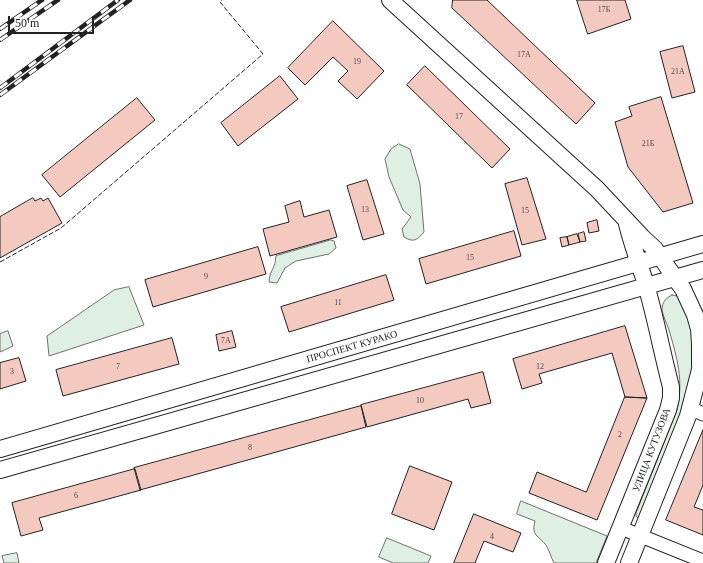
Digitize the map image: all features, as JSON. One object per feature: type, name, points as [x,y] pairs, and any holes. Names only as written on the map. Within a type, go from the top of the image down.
[{"type":"main road","name":"УЛИЦА КУТУЗОВА","points":[[395,2],[592,184],[642,238],[655,248],[674,278],[683,289],[695,315],[700,344],[701,362],[696,390],[697,411],[640,535],[629,563]]},
{"type":"main road","name":"УЛИЦА КУТУЗОВА","points":[[606,563],[668,410],[671,398],[670,387],[647,287],[631,241],[627,222]]},
{"type":"main road","name":"ПРОСПЕКТ КУРАКО","points":[[0,449],[703,244]]},
{"type":"main road","points":[[0,470],[703,270]]},
{"type":"street","points":[[621,528],[703,561]]},
{"type":"green space","points":[[399,144],[410,149],[420,184],[424,232],[415,240],[410,240],[404,237],[402,229],[411,217],[403,210],[389,177],[385,159],[391,149]]},
{"type":"green space","points":[[331,240],[334,241],[336,248],[329,254],[296,261],[285,268],[277,283],[269,282],[276,256]]},
{"type":"green space","points":[[129,287],[144,325],[49,356],[47,336],[114,290]]},
{"type":"green space","points":[[672,295],[677,296],[682,300],[693,335],[692,382],[641,518],[638,518],[636,513],[677,410],[679,400],[679,370],[675,350],[662,310],[665,301]]},
{"type":"green space","points":[[8,331],[13,346],[0,352],[0,334]]},
{"type":"green space","points":[[521,501],[607,536],[596,563],[554,563],[546,545],[535,533],[535,521],[517,514]]},
{"type":"green space","points":[[387,538],[431,556],[428,563],[393,563],[379,557]]},
{"type":"green space","points":[[17,553],[19,563],[4,563],[2,556]]},
{"type":"building","points":[[453,0],[487,0],[595,103],[576,124],[452,8]]},
{"type":"building","points":[[577,0],[625,0],[631,19],[588,34]]},
{"type":"building","points":[[333,21],[384,71],[357,99],[338,81],[348,71],[333,57],[305,85],[288,68]]},
{"type":"building","points":[[683,46],[695,92],[672,98],[660,52]]},
{"type":"building","points":[[425,66],[510,149],[492,168],[407,85]]},
{"type":"building","points":[[280,76],[298,99],[238,146],[221,123]]},
{"type":"building","points":[[661,97],[693,203],[663,212],[628,167],[615,122],[632,116],[629,107]]},
{"type":"building","points":[[137,98],[155,120],[60,197],[42,175]]},
{"type":"building","points":[[527,178],[546,239],[522,245],[505,184]]},
{"type":"building","points":[[367,180],[384,234],[363,240],[347,186]]},
{"type":"building","points":[[33,198],[35,201],[41,198],[43,201],[48,198],[62,223],[0,258],[0,217]]},
{"type":"building","points":[[300,201],[304,217],[329,210],[337,237],[270,256],[263,229],[289,222],[285,206]]},
{"type":"building","points":[[597,220],[599,231],[589,233],[587,223]]},
{"type":"building","points":[[514,231],[521,256],[426,284],[419,259]]},
{"type":"building","points":[[584,232],[586,241],[580,242],[578,234]]},
{"type":"building","points":[[577,234],[580,242],[569,245],[567,237]]},
{"type":"building","points":[[567,237],[569,245],[562,247],[560,238]]},
{"type":"building","points":[[258,247],[266,274],[153,307],[145,280]]},
{"type":"building","points":[[386,275],[394,300],[289,332],[281,307]]},
{"type":"building","points":[[625,326],[647,398],[625,397],[612,353],[539,374],[542,383],[522,389],[513,359]]},
{"type":"building","points":[[232,331],[236,347],[219,351],[216,335]]},
{"type":"building","points":[[172,338],[179,364],[63,396],[56,370]]},
{"type":"building","points":[[19,358],[26,381],[0,389],[0,363]]},
{"type":"building","points":[[483,372],[491,403],[471,408],[468,399],[367,427],[361,405]]},
{"type":"building","points":[[625,397],[647,398],[597,520],[529,493],[537,472],[586,492]]},
{"type":"building","points":[[361,406],[366,427],[140,490],[134,468]]},
{"type":"building","points":[[703,430],[703,485],[694,507],[703,510],[703,535],[666,520]]},
{"type":"building","points":[[410,466],[452,482],[434,530],[392,514]]},
{"type":"building","points":[[135,469],[141,490],[39,518],[43,530],[21,536],[12,503]]},
{"type":"building","points":[[474,514],[521,533],[513,552],[484,541],[475,563],[454,563]]},
{"type":"railway","points":[[0,29],[42,0]]},
{"type":"railway","points":[[0,40],[58,0]]},
{"type":"railway","points":[[0,88],[118,0]]},
{"type":"railway","points":[[0,95],[130,0]]},
{"type":"fence","points":[[0,262],[61,228],[263,54],[220,2],[222,0]]}]
